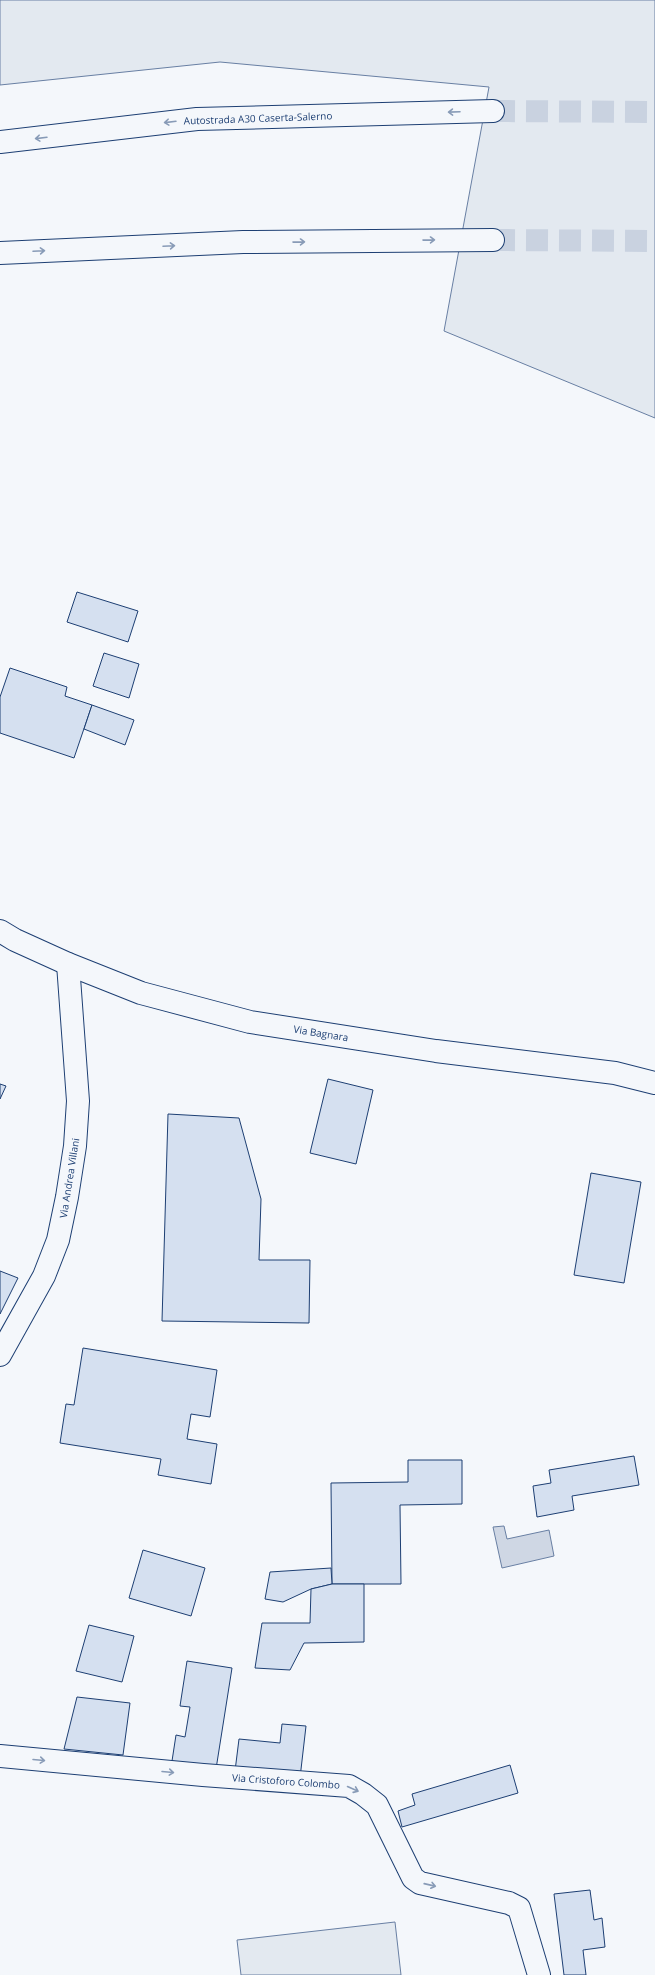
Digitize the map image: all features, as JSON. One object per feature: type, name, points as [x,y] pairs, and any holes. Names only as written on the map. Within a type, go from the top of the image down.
[{"type":"main road","name":"Autostrada A30 Caserta-Salerno","points":[[0,142],[197,119],[493,111]]},
{"type":"main road","points":[[0,253],[243,242],[493,240]]},
{"type":"main road","name":"Via Bagnara","points":[[0,931],[15,940],[68,964],[141,993],[250,1022],[436,1051],[615,1073],[655,1083]]},
{"type":"main road","name":"Via Andrea Villani","points":[[0,1355],[46,1268],[58,1240],[68,1189],[75,1146],[78,1101],[68,964]]},
{"type":"main road","name":"Via Cristoforo Colombo","points":[[0,1756],[203,1775],[348,1786],[377,1804],[413,1878],[420,1883],[509,1903],[519,1908],[539,1975]]},
{"type":"shaded area","points":[[0,0],[655,0],[655,418],[444,331],[489,87],[220,62],[0,85]]},
{"type":"shaded area","points":[[504,1526],[507,1539],[549,1530],[554,1556],[502,1568],[493,1527]]},
{"type":"shaded area","points":[[395,1922],[401,1975],[241,1975],[237,1940]]},
{"type":"building","points":[[77,592],[138,611],[128,642],[67,622]]},
{"type":"building","points":[[104,653],[139,664],[129,698],[93,686]]},
{"type":"building","points":[[10,668],[67,687],[65,696],[92,705],[74,758],[0,733],[0,697]]},
{"type":"building","points":[[92,705],[134,720],[125,745],[84,729]]},
{"type":"building","points":[[328,1079],[373,1090],[356,1164],[310,1153]]},
{"type":"building","points":[[0,1084],[6,1086],[0,1099]]},
{"type":"building","points":[[168,1114],[239,1118],[261,1199],[259,1260],[310,1260],[309,1323],[162,1321]]},
{"type":"building","points":[[591,1173],[641,1182],[624,1283],[574,1275]]},
{"type":"building","points":[[0,1271],[18,1278],[0,1314]]},
{"type":"building","points":[[83,1348],[217,1370],[210,1417],[191,1414],[187,1439],[217,1444],[211,1484],[158,1475],[161,1459],[60,1443],[66,1404],[74,1405]]},
{"type":"building","points":[[634,1456],[639,1485],[572,1496],[574,1510],[537,1517],[533,1486],[551,1483],[549,1470]]},
{"type":"building","points":[[408,1460],[462,1460],[462,1504],[400,1505],[401,1584],[332,1584],[331,1483],[408,1482]]},
{"type":"building","points":[[143,1550],[205,1568],[191,1616],[129,1598]]},
{"type":"building","points":[[331,1568],[332,1584],[311,1589],[283,1602],[265,1599],[270,1572]]},
{"type":"building","points":[[332,1584],[364,1584],[364,1642],[304,1643],[290,1670],[255,1668],[262,1623],[310,1623],[311,1589]]},
{"type":"building","points":[[89,1625],[134,1636],[122,1682],[76,1671]]},
{"type":"building","points":[[187,1661],[232,1668],[216,1769],[172,1761],[176,1735],[185,1737],[190,1707],[180,1706]]},
{"type":"building","points":[[77,1697],[130,1703],[123,1755],[64,1749]]},
{"type":"building","points":[[282,1724],[306,1726],[300,1778],[235,1771],[239,1739],[280,1743]]},
{"type":"building","points":[[510,1765],[518,1793],[402,1827],[398,1811],[415,1805],[412,1794]]},
{"type":"building","points":[[590,1890],[594,1920],[602,1918],[605,1947],[583,1950],[586,1975],[564,1975],[554,1894]]},
{"type":"tunnel","points":[[493,111],[655,112]]},
{"type":"tunnel","points":[[493,240],[655,241]]}]
